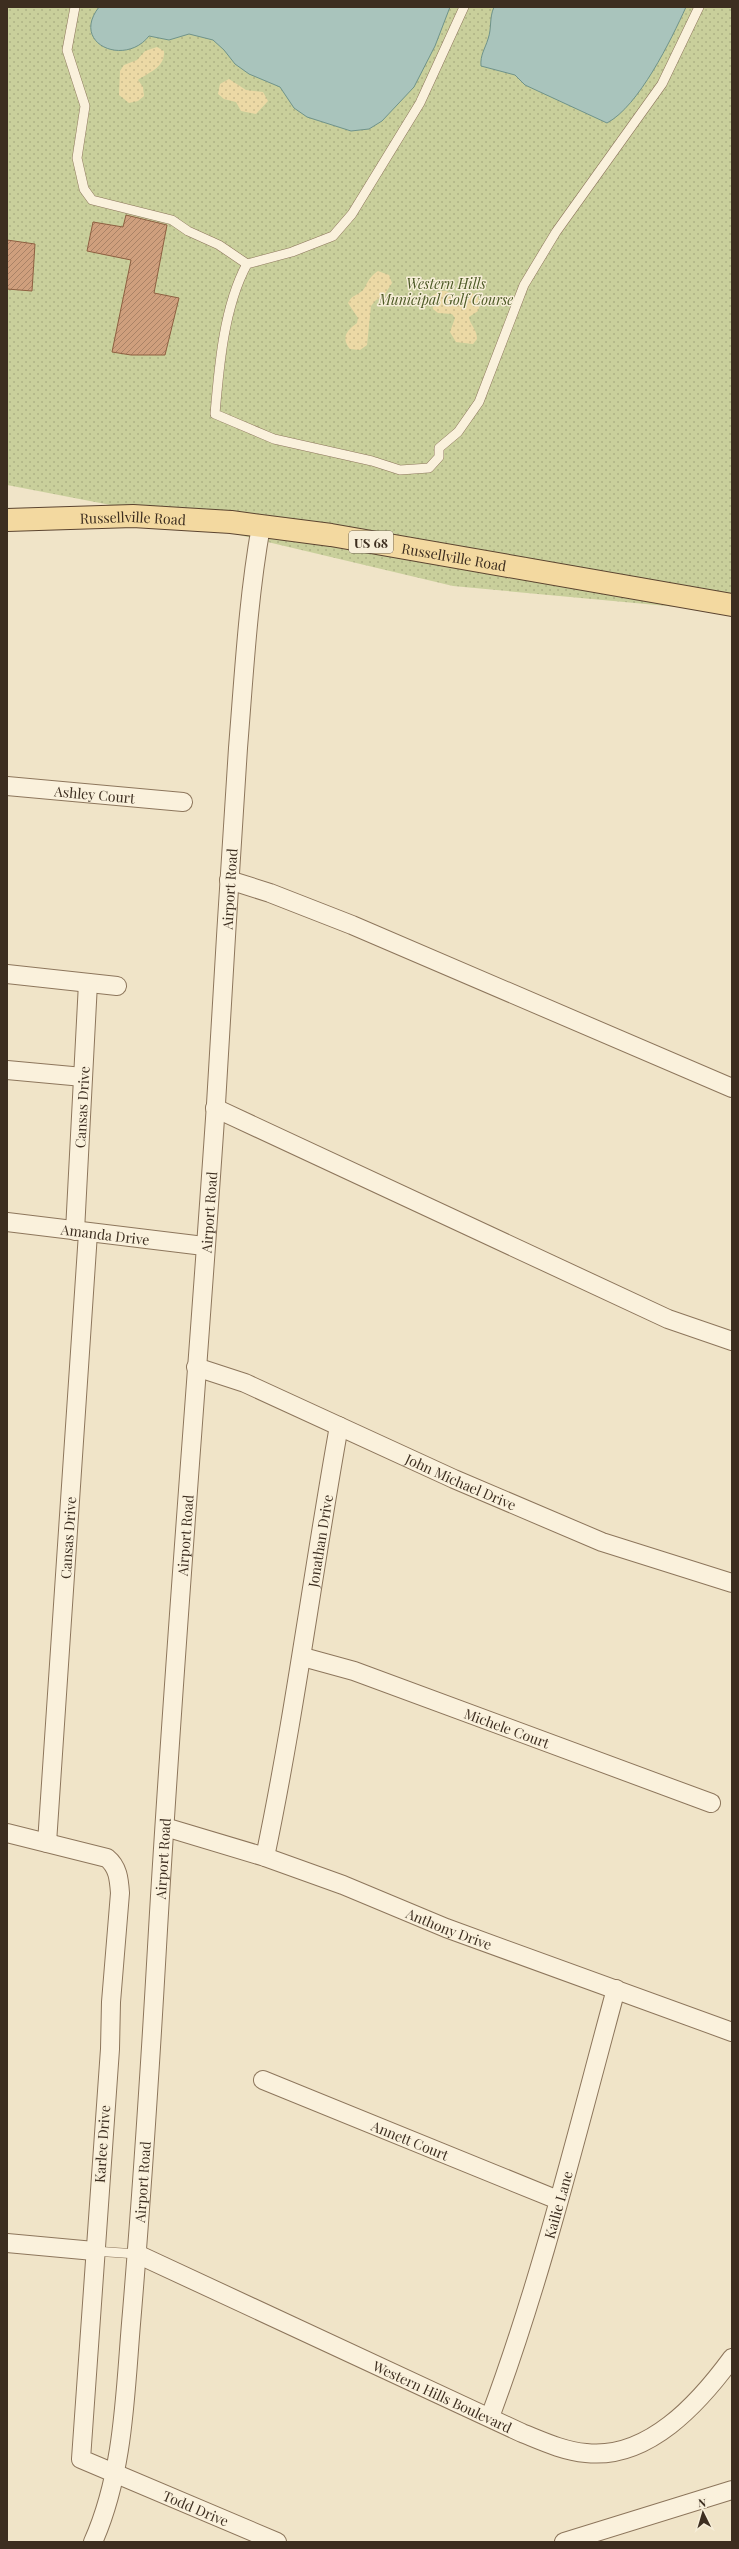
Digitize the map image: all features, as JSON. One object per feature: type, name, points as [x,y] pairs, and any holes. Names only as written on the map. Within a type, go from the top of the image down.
[{"type":"main road","name":"Russellville Road","points":[[7,510],[93,506],[182,508],[301,520],[406,535],[732,592]]},
{"type":"main road","name":"Russellville Road","points":[[7,520],[133,516],[261,526],[332,535],[732,606]]},
{"type":"street","name":"Airport Road","points":[[93,2542],[115,2472],[122,2424],[150,2076],[165,1827],[245,660],[255,557],[261,526]]},
{"type":"street","name":"Ashley Court","points":[[7,786],[183,802]]},
{"type":"street","points":[[229,880],[270,893],[352,925],[732,1088]]},
{"type":"street","points":[[7,974],[116,986]]},
{"type":"street","name":"Cansas Drive","points":[[47,1843],[82,1232],[83,1077],[88,983]]},
{"type":"street","points":[[7,1070],[83,1077]]},
{"type":"street","points":[[215,1108],[668,1319],[732,1341]]},
{"type":"street","name":"Amanda Drive","points":[[7,1222],[204,1246]]},
{"type":"street","name":"John Michael Drive","points":[[196,1367],[245,1383],[454,1479],[602,1542],[732,1583]]},
{"type":"street","name":"Jonathan Drive","points":[[264,1858],[303,1656],[320,1529],[339,1426]]},
{"type":"street","name":"Michele Court","points":[[303,1656],[354,1671],[711,1803]]},
{"type":"street","name":"Anthony Drive","points":[[165,1827],[264,1858],[732,2032]]},
{"type":"street","points":[[7,1833],[47,1843]]},
{"type":"street","name":"Karlee Drive","points":[[47,1843],[107,1858],[113,1863],[119,1877],[120,1893],[111,2002],[110,2049],[94,2251],[82,2460],[115,2472]]},
{"type":"street","name":"Kailie Lane","points":[[490,2417],[511,2362],[558,2200],[616,1990]]},
{"type":"street","name":"Annett Court","points":[[263,2080],[558,2200]]},
{"type":"street","points":[[7,2243],[94,2251]]},
{"type":"street","name":"Western Hills Boulevard","points":[[136,2254],[522,2433],[558,2447],[586,2453],[614,2450],[638,2444],[674,2420],[713,2383],[732,2358]]},
{"type":"street","name":"Todd Drive","points":[[115,2472],[277,2542]]},
{"type":"street","points":[[564,2542],[732,2490]]},
{"type":"lane","points":[[75,7],[67,50],[85,106],[77,158],[84,190],[92,200],[172,220],[188,231],[219,245],[247,264]]},
{"type":"lane","points":[[464,7],[420,103],[352,214],[333,236],[292,252],[247,264],[235,285],[219,367],[215,414],[274,439],[372,461],[400,470],[430,468],[439,457],[439,448],[458,432],[479,402],[524,285],[556,232],[662,84],[699,7]]},
{"type":"lane","points":[[94,2251],[136,2254]]},
{"type":"green space","name":"Western Hills Municipal Golf Course","points":[[7,7],[732,7],[732,612],[453,586],[121,507],[7,485]]},
{"type":"sand","points":[[157,47],[164,51],[162,62],[156,69],[138,80],[143,87],[144,96],[138,101],[129,103],[119,95],[120,71],[124,65],[137,60],[145,51]]},
{"type":"sand","points":[[229,79],[246,90],[263,92],[268,101],[256,114],[241,111],[236,102],[224,99],[218,94],[220,84]]},
{"type":"sand","points":[[378,271],[389,275],[392,283],[383,297],[376,300],[371,306],[367,345],[360,350],[350,349],[345,338],[350,329],[357,323],[358,318],[348,303],[353,297],[364,289],[371,277]]},
{"type":"sand","points":[[440,291],[446,291],[456,297],[470,292],[477,296],[480,304],[478,311],[469,317],[477,336],[477,339],[473,344],[456,342],[450,332],[455,318],[452,314],[438,313],[433,309],[432,296]]},
{"type":"water","points":[[99,7],[450,7],[435,46],[414,87],[382,121],[369,129],[351,131],[307,117],[294,108],[280,87],[249,74],[235,64],[224,50],[213,40],[189,34],[169,40],[149,36],[139,45],[127,50],[115,50],[104,47],[96,41],[91,32],[92,20]]},
{"type":"water","points":[[494,7],[686,7],[663,54],[642,88],[619,114],[607,123],[525,85],[515,75],[481,66],[481,59],[489,35]]},
{"type":"building","points":[[126,215],[167,225],[154,293],[179,298],[165,355],[131,355],[112,352],[131,260],[87,251],[93,222],[123,227]]},
{"type":"building","points":[[7,240],[35,244],[32,291],[7,289]]}]
